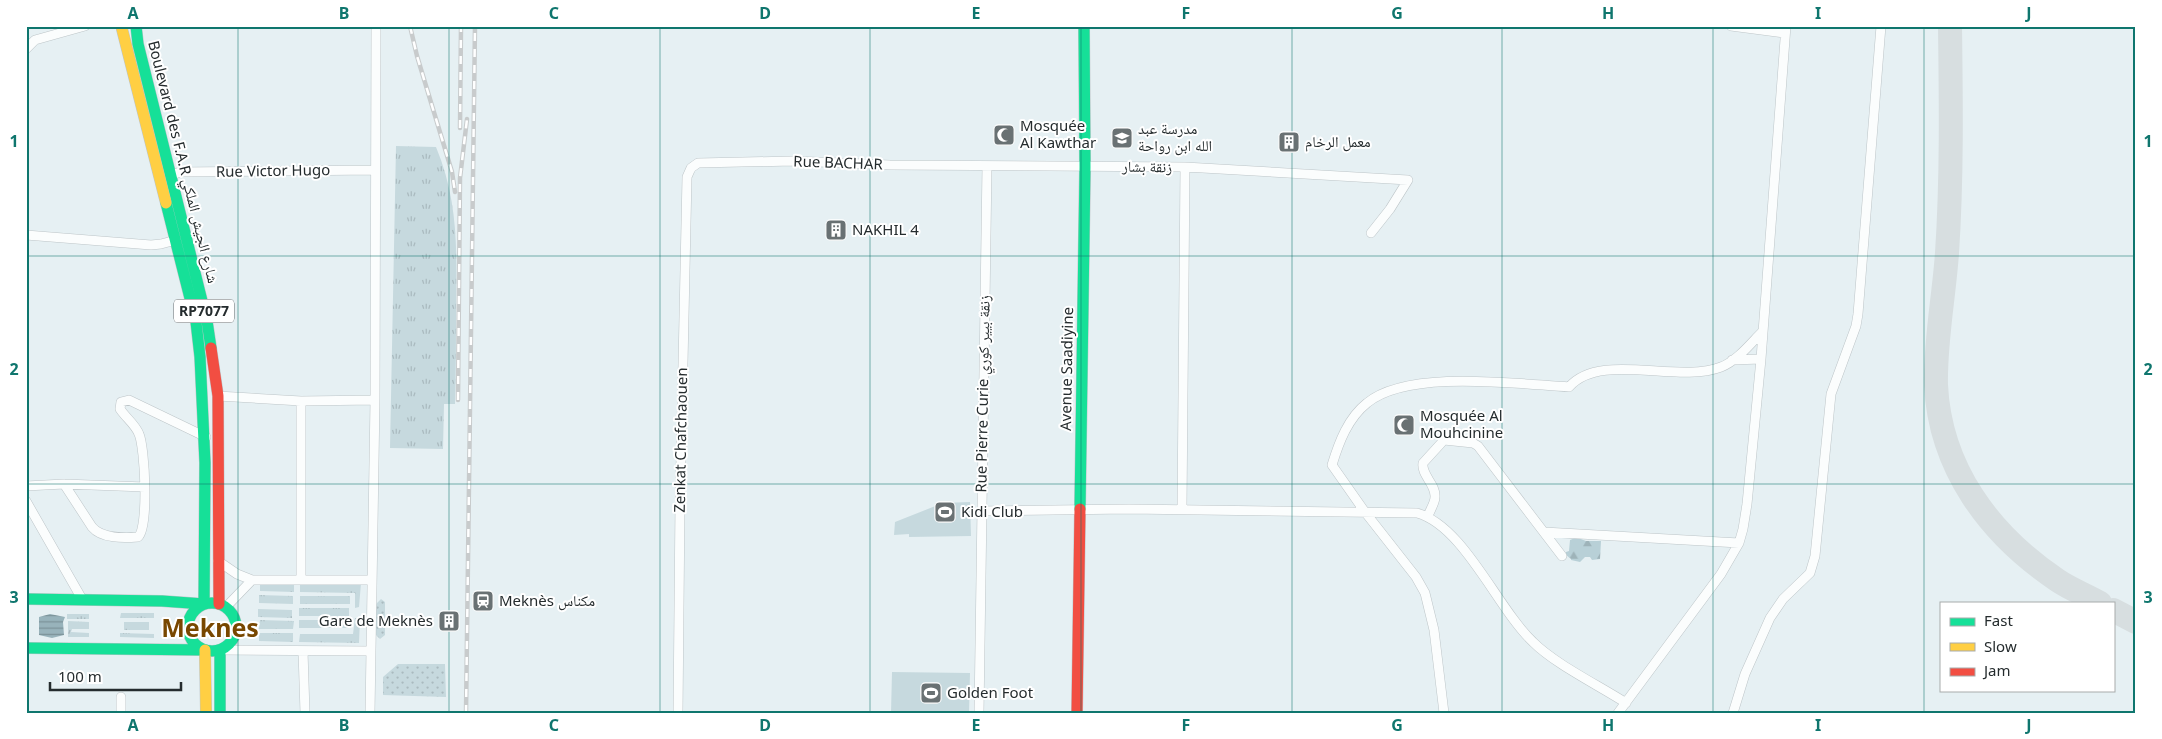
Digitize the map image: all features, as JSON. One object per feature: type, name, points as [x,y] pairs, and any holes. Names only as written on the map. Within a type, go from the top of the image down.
[{"type":"main road","name":"Boulevard des F.A.R شارع الجيش الملكي","points":[[204,604],[206,437],[202,367],[196,322],[120,28],[130,29],[136,26],[138,44],[207,321],[218,396],[218,561],[223,605],[235,618],[236,634],[227,646],[220,650]]},
{"type":"main road","name":"Avenue Saadiyine","points":[[1077,713],[1085,167],[1084,26]]},
{"type":"main road","points":[[26,599],[82,599],[223,605]]},
{"type":"main road","points":[[204,604],[192,613],[188,627],[192,642],[205,650]]},
{"type":"main road","points":[[26,648],[220,650],[220,713]]},
{"type":"main road","points":[[205,650],[206,713]]},
{"type":"street","points":[[26,49],[35,40],[86,26]]},
{"type":"street","points":[[370,713],[375,400],[376,26]]},
{"type":"street","points":[[1618,713],[1721,574],[1739,542],[1743,529],[1761,359],[1786,30],[1731,26]]},
{"type":"street","points":[[1735,711],[1745,674],[1770,618],[1783,599],[1810,573],[1815,556],[1831,394],[1856,326],[1858,314],[1881,26]]},
{"type":"street","name":"Rue BACHAR","points":[[691,168],[698,163],[736,161],[987,166]]},
{"type":"street","name":"زنقة بشار","points":[[987,166],[1185,167],[1408,180],[1390,209],[1371,233]]},
{"type":"street","name":"Rue Pierre Curie زنقة بيير كوري","points":[[979,713],[987,166]]},
{"type":"street","points":[[1182,509],[1185,167]]},
{"type":"street","name":"Zenkat Chafchaouen","points":[[678,713],[680,503],[687,177],[691,168]]},
{"type":"street","name":"Rue Victor Hugo","points":[[172,175],[190,172],[376,170]]},
{"type":"street","points":[[26,235],[151,245],[176,240]]},
{"type":"street","points":[[1444,713],[1434,630],[1425,593],[1416,577],[1364,512],[1332,465],[1338,446],[1353,418],[1375,397],[1395,389],[1418,384],[1478,382],[1568,387],[1574,381],[1602,369],[1700,371],[1724,366],[1762,332]]},
{"type":"street","points":[[1732,360],[1761,359]]},
{"type":"street","points":[[218,396],[301,401],[375,400]]},
{"type":"street","points":[[64,484],[92,528],[97,532],[110,536],[140,536],[143,528],[145,487],[141,438],[138,430],[121,411],[119,407],[121,402],[129,400],[206,437]]},
{"type":"street","points":[[301,401],[302,580]]},
{"type":"street","points":[[1428,516],[1436,498],[1434,488],[1422,468],[1423,463],[1444,440],[1472,443],[1478,446],[1562,556]]},
{"type":"street","points":[[26,486],[64,484],[145,487]]},
{"type":"street","points":[[26,500],[82,599]]},
{"type":"street","points":[[981,511],[1182,509],[1417,513],[1428,516],[1444,526],[1522,630],[1534,643],[1556,660],[1626,702]]},
{"type":"street","points":[[1544,532],[1739,542]]},
{"type":"street","points":[[218,561],[237,574],[252,580],[371,580]]},
{"type":"street","points":[[223,605],[252,580]]},
{"type":"street","points":[[220,650],[371,651]]},
{"type":"street","points":[[303,651],[305,713]]},
{"type":"street","points":[[121,697],[121,713]]},
{"type":"green space","points":[[396,146],[436,147],[449,186],[452,205],[456,244],[455,404],[444,404],[443,449],[390,448]]},
{"type":"green space","name":"Kidi Club","points":[[970,502],[971,536],[909,537],[909,534],[894,535],[895,522],[943,503]]},
{"type":"green space","points":[[1573,536],[1586,541],[1601,541],[1600,559],[1592,560],[1590,557],[1585,557],[1580,562],[1571,560],[1566,555],[1566,552],[1569,551],[1570,540],[1575,538]]},
{"type":"green space","points":[[300,583],[361,583],[359,607],[355,608],[355,593],[300,592]]},
{"type":"green space","points":[[260,584],[294,584],[294,592],[260,591]]},
{"type":"green space","points":[[259,595],[293,596],[293,604],[259,603]]},
{"type":"green space","points":[[300,596],[350,596],[350,604],[300,604]]},
{"type":"green space","points":[[381,599],[385,602],[385,635],[380,639],[376,635],[376,604]]},
{"type":"green space","points":[[299,608],[349,608],[349,616],[299,616]]},
{"type":"green space","points":[[258,609],[292,610],[292,618],[258,617]]},
{"type":"green space","points":[[121,613],[154,613],[154,618],[120,618]]},
{"type":"green space","points":[[67,614],[89,614],[89,619],[67,619]]},
{"type":"green space","points":[[355,618],[360,618],[359,643],[299,642],[300,634],[353,634]]},
{"type":"green space","points":[[260,620],[294,621],[293,629],[259,629]]},
{"type":"green space","points":[[299,620],[349,620],[349,628],[299,628]]},
{"type":"green space","points":[[68,621],[89,622],[89,629],[72,629],[71,632],[89,633],[89,637],[68,637]]},
{"type":"green space","points":[[124,622],[149,622],[149,630],[124,630]]},
{"type":"green space","points":[[120,633],[154,634],[154,638],[120,637]]},
{"type":"green space","points":[[259,633],[293,633],[293,642],[259,641]]},
{"type":"green space","points":[[398,664],[445,664],[446,697],[383,695],[383,677]]},
{"type":"green space","name":"Golden Foot","points":[[892,672],[970,673],[969,713],[891,713]]},
{"type":"shaded area","points":[[50,614],[65,617],[63,622],[64,635],[52,638],[39,635],[39,617]]},
{"type":"taxiway","points":[[1950,26],[1951,140],[1949,225],[1936,368],[1940,415],[1947,444],[1958,471],[1973,496],[1990,520],[2010,542],[2032,562],[2062,583],[2098,602]]},
{"type":"taxiway","points":[[2114,611],[2136,622]]},
{"type":"railway","points":[[410,26],[417,56],[452,172],[455,192]]},
{"type":"railway","points":[[460,128],[461,26]]},
{"type":"railway","points":[[466,713],[475,26]]},
{"type":"railway","points":[[458,400],[460,178],[467,119]]},
{"type":"traffic: fast","points":[[136,26],[138,44],[207,321],[211,348]]},
{"type":"traffic: fast","points":[[1080,509],[1085,167],[1084,26]]},
{"type":"traffic: fast","points":[[166,203],[196,322],[200,357],[205,463],[204,604]]},
{"type":"traffic: fast","points":[[26,599],[162,601],[204,604]]},
{"type":"traffic: fast","points":[[207,603],[217,603],[229,610],[236,622],[236,627],[236,632],[229,644],[217,651],[207,651],[199,647],[192,640],[188,632],[188,622],[192,614],[199,607],[207,603]]},
{"type":"traffic: fast","points":[[26,648],[205,650]]},
{"type":"traffic: fast","points":[[220,650],[220,713]]},
{"type":"traffic: slow","points":[[122,29],[166,203]]},
{"type":"traffic: slow","points":[[205,650],[206,713]]},
{"type":"traffic: jam","points":[[211,348],[218,396],[219,604]]},
{"type":"traffic: jam","points":[[1077,713],[1080,509]]},
{"type":"place","name":"Mosquée Al Kawthar","points":[[1004,135]]},
{"type":"place","name":"مدرسة عبد الله ابن رواحة","points":[[1122,138]]},
{"type":"place","name":"معمل الرخام","points":[[1289,142]]},
{"type":"place","name":"NAKHIL 4","points":[[836,230]]},
{"type":"place","name":"Mosquée Al Mouhcinine","points":[[1404,425]]},
{"type":"place","name":"Kidi Club","points":[[945,512]]},
{"type":"place","name":"Meknès مكناس","points":[[483,601]]},
{"type":"place","name":"Gare de Meknès","points":[[449,621]]},
{"type":"place","name":"Golden Foot","points":[[931,693]]},
{"type":"district","name":"Meknes","points":[[210,628]]}]
